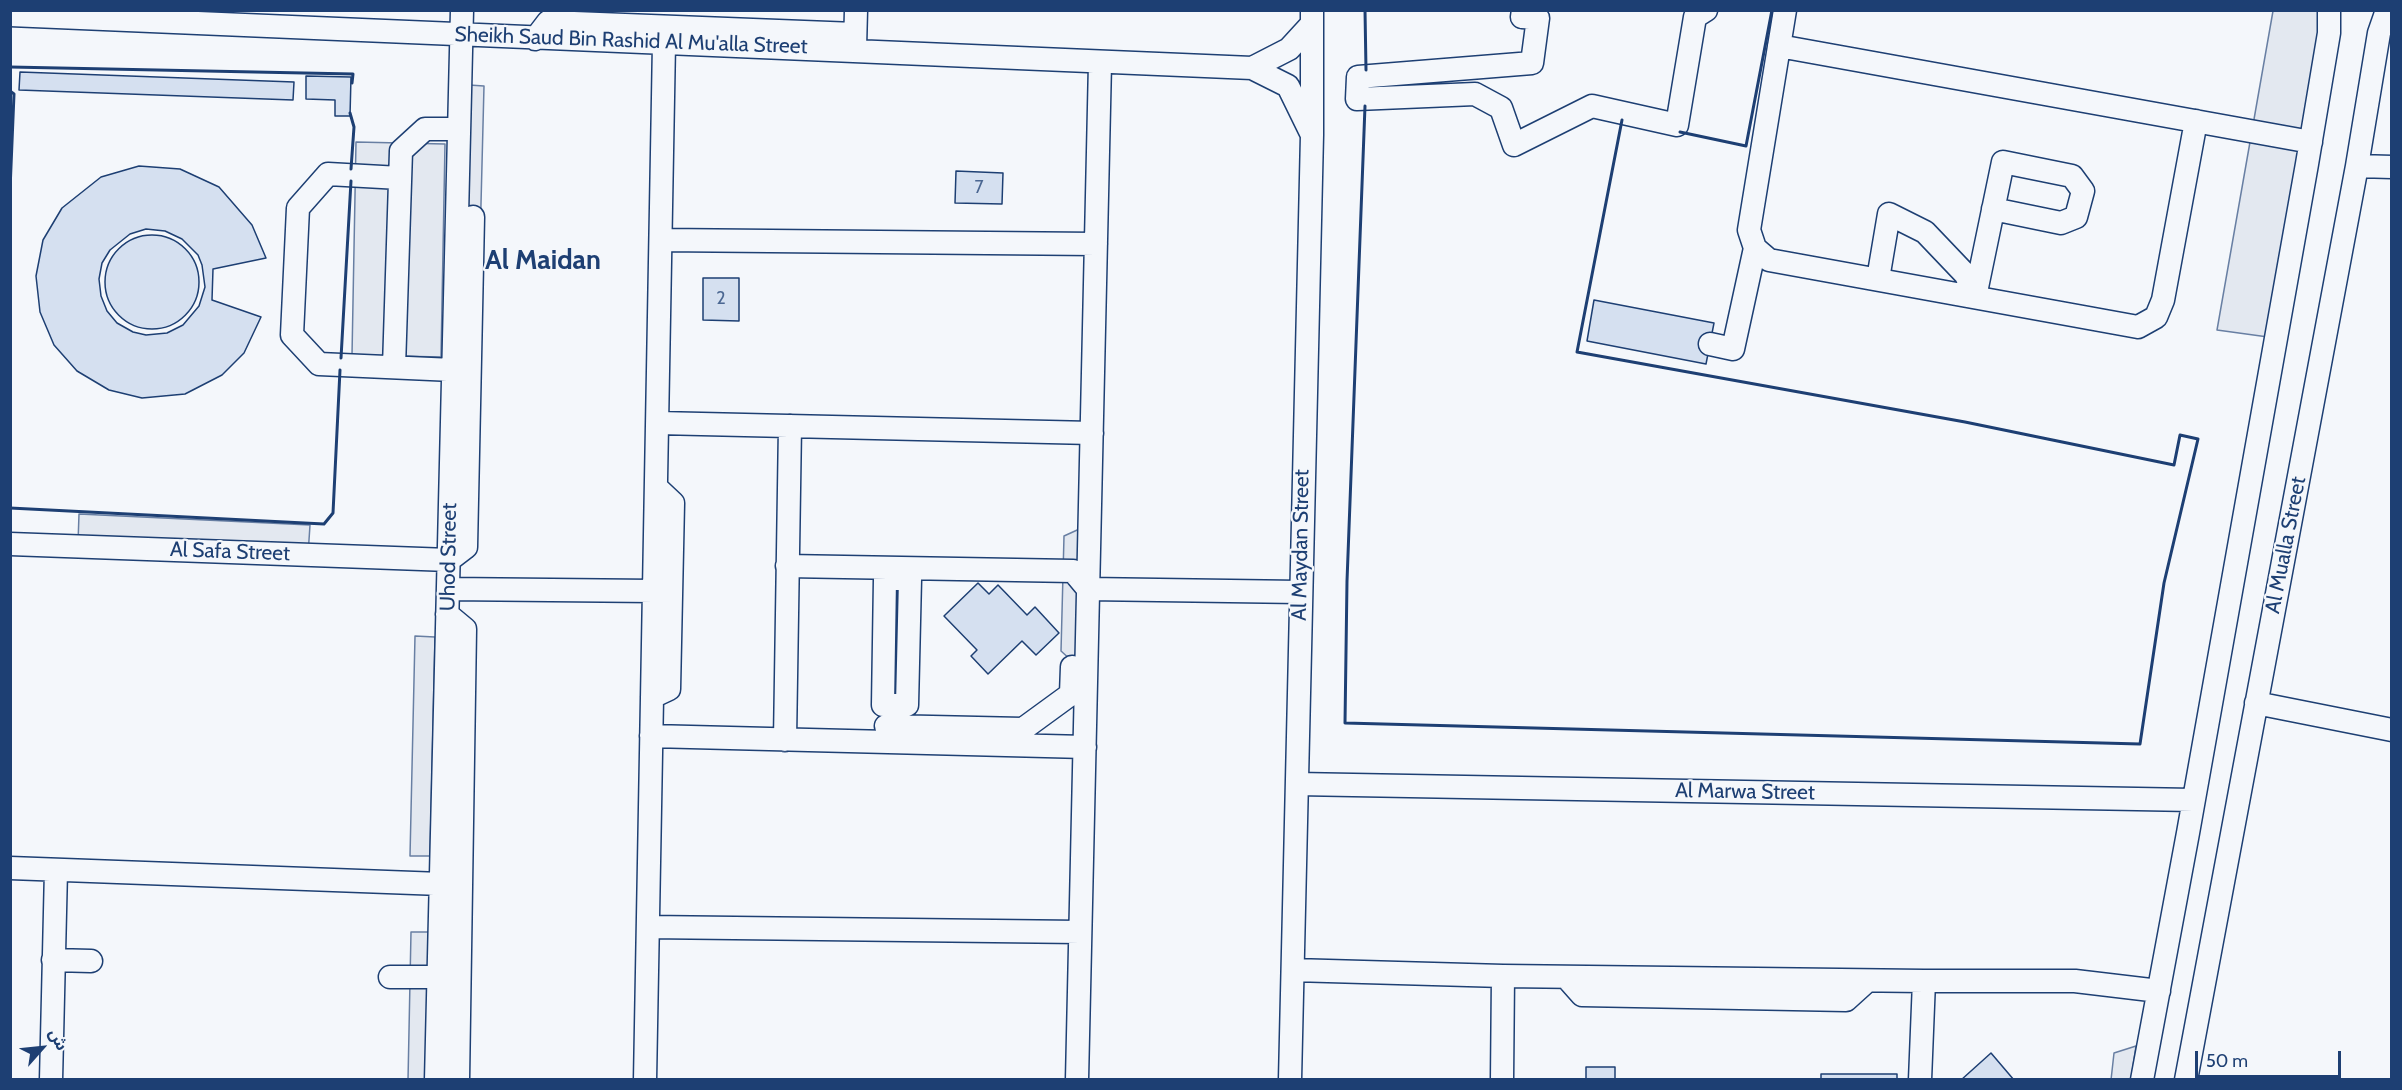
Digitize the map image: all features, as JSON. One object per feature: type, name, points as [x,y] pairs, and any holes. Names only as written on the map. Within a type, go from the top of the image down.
[{"type":"street","name":"Uhod Street","points":[[436,1080],[462,10]]},
{"type":"street","points":[[535,39],[548,22],[855,42],[856,10]]},
{"type":"street","points":[[1523,10],[1522,17],[1538,18],[1532,63],[1358,77],[1357,99],[1475,94],[1501,108],[1514,145],[1592,106],[1677,125],[1695,17],[1706,10]]},
{"type":"street","points":[[1710,344],[1733,349],[1755,248],[1749,230],[1785,10]]},
{"type":"street","points":[[2142,1080],[2311,142],[2329,33],[2330,10]]},
{"type":"street","name":"Al Mualla Street","points":[[2186,1080],[2357,166],[2379,33],[2387,10]]},
{"type":"street","name":"Sheikh Saud Bin Rashid Al Mu'alla Street","points":[[10,15],[535,39],[664,43],[855,42],[1100,63],[1252,69],[1288,86],[1312,135]]},
{"type":"street","points":[[1252,69],[1288,49],[1311,18]]},
{"type":"street","name":"Al Maydan Street","points":[[1290,1080],[1312,135],[1311,18]]},
{"type":"street","points":[[645,1080],[664,43]]},
{"type":"street","points":[[1779,46],[2311,142]]},
{"type":"street","points":[[1077,1080],[1100,63]]},
{"type":"street","points":[[449,560],[466,547],[475,98],[460,80]]},
{"type":"street","points":[[1755,248],[1769,260],[2138,327],[2156,317],[2163,300],[2196,121]]},
{"type":"street","points":[[394,367],[401,151],[425,129],[459,129]]},
{"type":"street","points":[[2357,166],[2391,167]]},
{"type":"street","points":[[400,178],[328,174],[298,208],[292,335],[319,364],[453,370]]},
{"type":"street","points":[[1975,297],[1993,209]]},
{"type":"street","points":[[1878,279],[1889,214],[1925,232],[1966,275],[1975,297]]},
{"type":"street","points":[[661,240],[1096,244]]},
{"type":"street","points":[[658,423],[1092,433]]},
{"type":"street","points":[[785,740],[790,426]]},
{"type":"street","points":[[652,697],[669,689],[673,515],[673,503],[656,487]]},
{"type":"street","points":[[651,736],[785,740],[886,724],[1023,729],[1071,694],[1073,546],[1090,524]]},
{"type":"street","name":"Al Safa Street","points":[[10,544],[449,560]]},
{"type":"street","points":[[787,566],[1073,571],[1088,589],[1300,592]]},
{"type":"street","points":[[885,579],[909,579],[907,705],[886,724],[883,705],[885,579]]},
{"type":"street","points":[[448,589],[654,591]]},
{"type":"street","points":[[447,614],[465,629],[458,1080]]},
{"type":"street","points":[[2256,703],[2391,730]]},
{"type":"street","points":[[886,724],[1084,747]]},
{"type":"street","name":"Al Marwa Street","points":[[1297,783],[2193,800]]},
{"type":"street","points":[[10,868],[441,884]]},
{"type":"street","points":[[51,1080],[56,870]]},
{"type":"street","points":[[648,927],[1080,932]]},
{"type":"street","points":[[53,960],[91,961]]},
{"type":"street","points":[[1293,970],[1566,977],[2075,981],[2159,991]]},
{"type":"street","points":[[390,977],[438,976]]},
{"type":"street","points":[[1502,1080],[1503,976]]},
{"type":"street","points":[[1920,1080],[1924,981]]},
{"type":"shaded area","points":[[2273,11],[2327,11],[2268,337],[2217,330]]},
{"type":"shaded area","points":[[469,85],[484,86],[472,557],[458,557]]},
{"type":"shaded area","points":[[356,142],[445,144],[441,357],[352,355]]},
{"type":"shaded area","points":[[79,514],[310,525],[308,555],[78,543]]},
{"type":"shaded area","points":[[1086,526],[1084,672],[1061,651],[1064,536]]},
{"type":"shaded area","points":[[415,636],[435,637],[430,856],[410,856]]},
{"type":"shaded area","points":[[411,932],[429,932],[426,1079],[408,1080]]},
{"type":"shaded area","points":[[2136,1046],[2131,1079],[2111,1080],[2114,1053]]},
{"type":"building","points":[[20,72],[294,82],[293,100],[19,90]]},
{"type":"building","points":[[306,76],[351,77],[350,116],[335,116],[335,100],[306,99]]},
{"type":"building","points":[[139,166],[180,169],[219,187],[252,225],[266,258],[213,269],[212,300],[261,317],[244,353],[222,375],[185,394],[142,398],[109,390],[77,371],[54,345],[40,312],[36,276],[43,240],[62,208],[101,177]],"holes":[[[146,229],[165,231],[182,239],[198,255],[205,287],[199,306],[183,325],[167,333],[146,335],[133,332],[117,323],[107,311],[101,296],[99,279],[102,263],[110,250],[130,234]]]},
{"type":"building","points":[[956,171],[1003,173],[1002,204],[955,203]]},
{"type":"building","points":[[152,235],[170,238],[186,248],[196,264],[199,282],[196,300],[186,316],[170,326],[152,329],[134,326],[118,316],[108,300],[105,282],[108,264],[118,248],[134,238]]},
{"type":"building","points":[[703,278],[739,278],[739,321],[703,320]]},
{"type":"building","points":[[1594,300],[1714,323],[1706,364],[1587,341]]},
{"type":"building","points":[[978,583],[989,594],[998,585],[1027,615],[1035,607],[1059,633],[1036,655],[1022,641],[988,674],[971,656],[977,650],[944,616]]},
{"type":"building","points":[[1991,1053],[2014,1080],[1961,1080]]},
{"type":"building","points":[[1586,1067],[1615,1067],[1615,1080],[1586,1080]]},
{"type":"building","points":[[1821,1074],[1897,1074],[1897,1080],[1821,1080]]},
{"type":"wall","points":[[1365,10],[1366,70]]},
{"type":"wall","points":[[1680,132],[1746,146],[1772,10]]},
{"type":"wall","points":[[10,67],[353,74],[352,83]]},
{"type":"wall","points":[[10,91],[14,94],[10,190]]},
{"type":"wall","points":[[1365,106],[1347,581],[1345,723],[2140,744],[2164,583],[2198,439],[2180,435],[2174,465],[1965,422],[1577,352],[1622,120]]},
{"type":"wall","points":[[350,113],[354,127],[351,169]]},
{"type":"wall","points":[[341,358],[351,181]]},
{"type":"wall","points":[[10,508],[324,524],[333,513],[340,370]]},
{"type":"district","name":"Al Maidan","points":[[543,261]]}]
